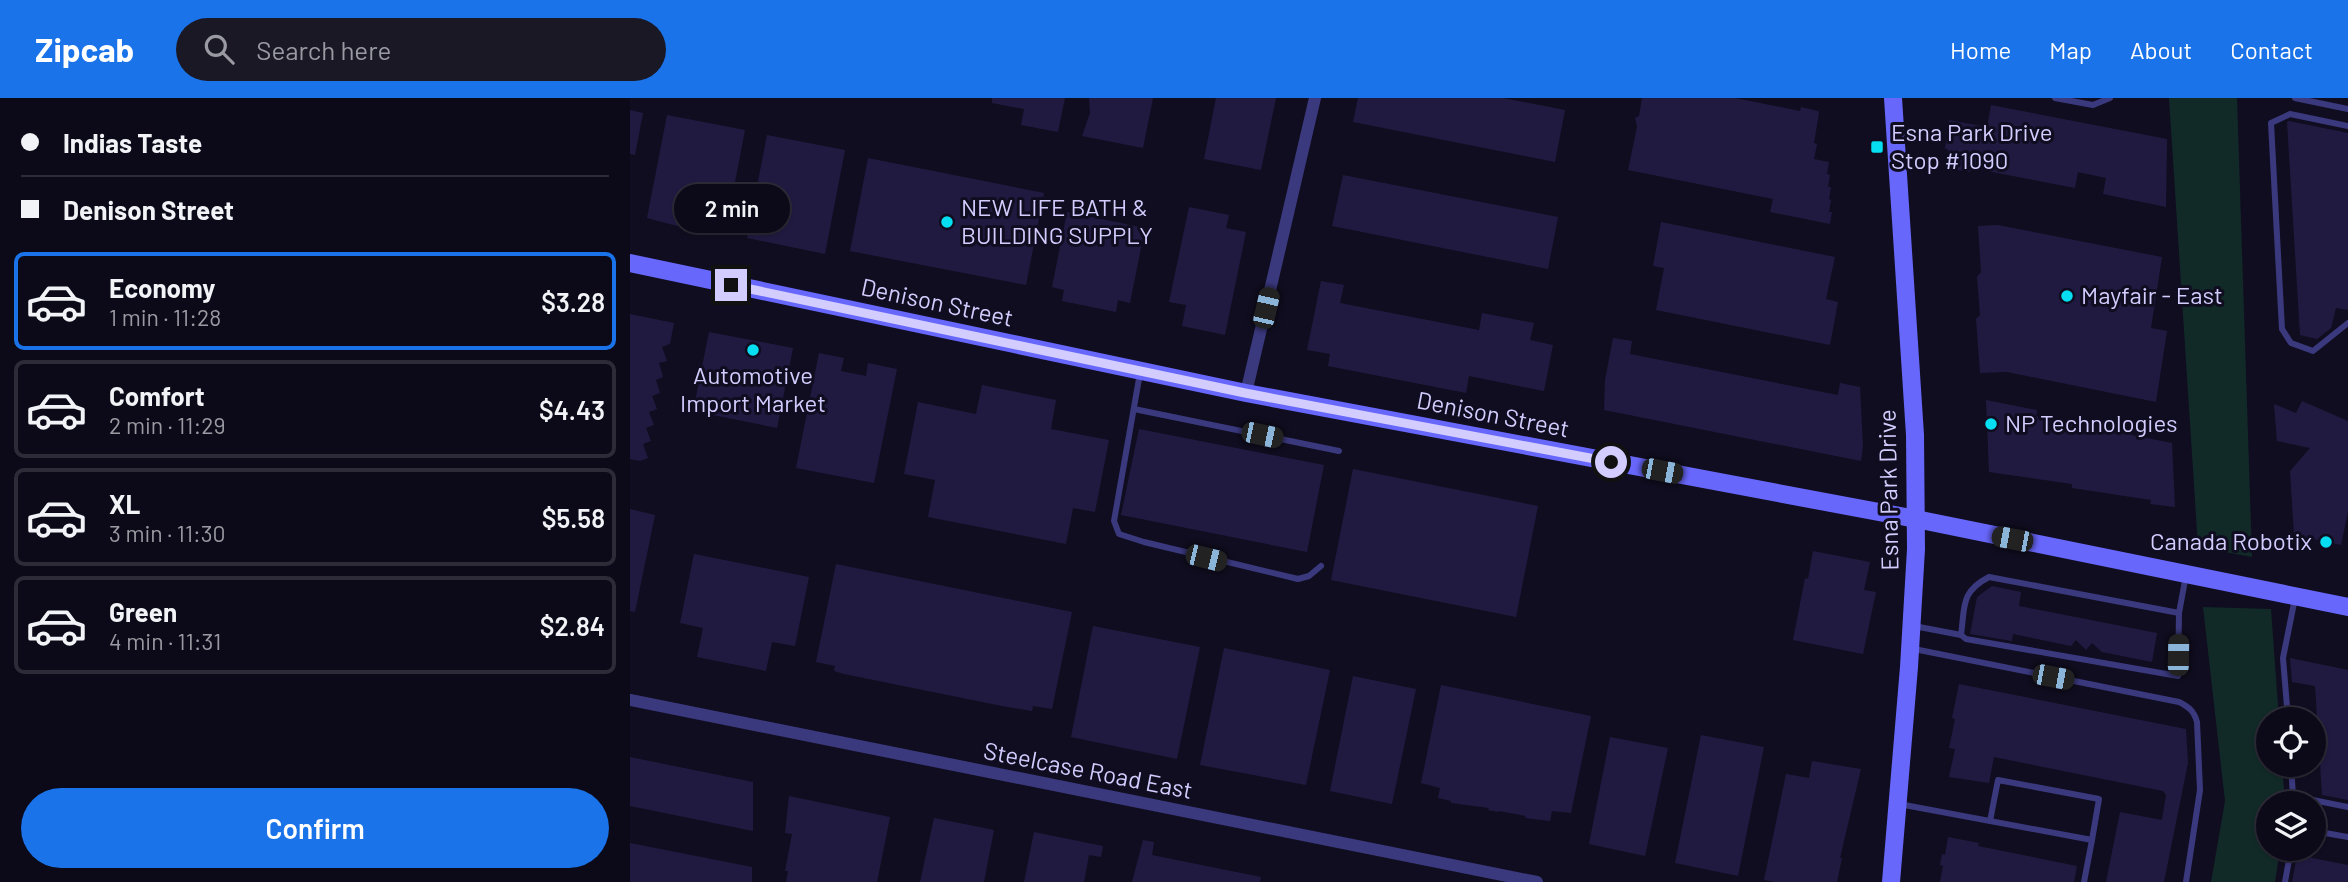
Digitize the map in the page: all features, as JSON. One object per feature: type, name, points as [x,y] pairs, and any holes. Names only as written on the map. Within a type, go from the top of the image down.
[{"type":"street","points":[[1245,393],[1315,98]]},
{"type":"street","name":"Esna Park Drive","points":[[1891,882],[1912,626],[1916,519],[1915,435],[1894,98]]},
{"type":"street","name":"Denison Street","points":[[630,263],[1140,372],[1916,519],[2348,607]]},
{"type":"street","name":"Steelcase Road East","points":[[630,701],[1537,882]]},
{"type":"lane","points":[[2055,98],[2094,105],[2110,98]]},
{"type":"lane","points":[[2295,98],[2348,109]]},
{"type":"lane","points":[[2348,126],[2290,114],[2271,123],[2283,329],[2291,344],[2313,351],[2348,323]]},
{"type":"lane","points":[[1140,372],[1114,521],[1119,534],[1297,579],[1309,576],[1321,566]]},
{"type":"lane","points":[[1134,409],[1339,451]]},
{"type":"lane","points":[[1912,626],[2016,649],[2178,676],[2179,613],[2186,574]]},
{"type":"lane","points":[[1961,635],[1969,591],[1989,578],[2179,613]]},
{"type":"lane","points":[[2287,707],[2283,658],[2295,596]]},
{"type":"lane","points":[[1910,648],[2179,702],[2188,707],[2195,714],[2197,722],[2200,790],[2186,882]]},
{"type":"lane","points":[[2292,777],[2293,796],[2348,807]]},
{"type":"lane","points":[[1990,821],[1998,780],[2099,799],[2084,882]]},
{"type":"lane","points":[[1897,803],[2092,840]]},
{"type":"lane","points":[[2326,833],[2348,837]]},
{"type":"lane","points":[[2285,882],[2289,861]]},
{"type":"green space","points":[[2169,98],[2237,98],[2252,557],[2198,547]]},
{"type":"green space","points":[[2203,607],[2271,609],[2278,707],[2256,707],[2256,777],[2283,777],[2284,791],[2256,791],[2256,861],[2278,861],[2275,882],[2211,882],[2225,801]]},
{"type":"building","points":[[992,98],[1065,98],[1058,132],[1021,125],[1024,109],[992,103]]},
{"type":"building","points":[[1089,98],[1153,98],[1143,148],[1082,136],[1090,113]]},
{"type":"building","points":[[1216,98],[1276,98],[1261,170],[1204,159]]},
{"type":"building","points":[[1358,98],[1503,98],[1565,110],[1555,162],[1353,122]]},
{"type":"building","points":[[1642,98],[1735,98],[1800,111],[1801,107],[1818,111],[1814,159],[1829,162],[1829,212],[1832,212],[1830,224],[1770,212],[1773,199],[1628,170],[1637,127],[1635,118],[1639,116]]},
{"type":"building","points":[[1991,105],[2167,139],[2166,207],[2103,194],[2106,178],[2078,172],[2075,188],[1971,168],[1970,172],[1946,168],[1948,149],[1945,149],[1949,120],[1987,127]]},
{"type":"building","points":[[630,110],[643,113],[635,155],[630,154]]},
{"type":"building","points":[[667,115],[745,130],[725,234],[647,218]]},
{"type":"building","points":[[2289,121],[2348,133],[2348,310],[2336,308],[2331,328],[2317,339],[2300,335]]},
{"type":"building","points":[[767,135],[845,150],[825,254],[747,238]]},
{"type":"building","name":"NEW LIFE BATH & BUILDING SUPPLY","points":[[868,158],[1044,193],[1026,285],[850,251]]},
{"type":"building","points":[[1343,175],[1558,217],[1548,269],[1332,226]]},
{"type":"building","points":[[1189,207],[1229,215],[1226,228],[1246,232],[1225,335],[1182,326],[1186,305],[1169,302]]},
{"type":"building","points":[[1067,212],[1145,228],[1130,303],[1118,300],[1116,312],[1062,301],[1064,290],[1052,287]]},
{"type":"building","points":[[1661,222],[1835,257],[1826,299],[1838,302],[1830,345],[1656,310],[1664,268],[1653,266]]},
{"type":"building","name":"Mayfair - East","points":[[1998,225],[2162,257],[2151,328],[2167,331],[2156,402],[2007,372],[1980,373],[1976,319],[1980,315],[1977,277],[1981,272],[1978,226]]},
{"type":"building","points":[[1321,281],[1344,285],[1340,303],[1479,330],[1482,313],[1534,323],[1530,340],[1553,345],[1544,391],[1469,376],[1466,393],[1328,366],[1330,354],[1307,350]]},
{"type":"building","points":[[630,314],[674,323],[670,344],[662,347],[667,361],[659,363],[663,377],[656,380],[660,393],[652,396],[657,409],[649,412],[654,425],[646,428],[651,441],[643,444],[648,458],[640,461],[630,459]]},
{"type":"building","points":[[709,332],[793,348],[777,428],[693,411]]},
{"type":"building","points":[[1613,338],[1632,341],[1630,354],[1838,395],[1840,383],[1860,387],[1863,446],[1861,461],[1604,410],[1605,380]]},
{"type":"building","points":[[819,353],[844,358],[841,371],[866,376],[868,363],[897,369],[874,483],[796,468]]},
{"type":"building","points":[[982,385],[1056,400],[1051,429],[1109,440],[1095,512],[1073,508],[1066,544],[928,517],[935,480],[904,474],[918,402],[976,414]]},
{"type":"building","points":[[1986,400],[2037,410],[2036,416],[2172,443],[2175,507],[2150,504],[2151,500],[2072,488],[2072,484],[1989,472]]},
{"type":"building","points":[[2302,401],[2348,421],[2348,512],[2341,545],[2294,535],[2290,471],[2310,448],[2277,441],[2274,404],[2296,413]]},
{"type":"building","points":[[1139,429],[1324,465],[1307,552],[1121,515]]},
{"type":"building","points":[[1353,469],[1538,506],[1516,617],[1331,580]]},
{"type":"building","points":[[630,509],[655,515],[635,612],[630,611]]},
{"type":"building","points":[[1813,551],[1870,562],[1864,590],[1876,592],[1863,654],[1793,640]]},
{"type":"building","points":[[694,554],[809,577],[795,646],[772,642],[766,671],[697,657],[703,628],[680,623]]},
{"type":"building","points":[[836,564],[1072,612],[1052,709],[1033,706],[1032,711],[1002,706],[844,674],[834,671],[835,666],[816,662]]},
{"type":"building","points":[[1992,586],[2021,592],[2019,606],[2157,633],[2152,662],[2102,652],[2092,643],[2086,650],[2076,640],[2071,646],[2013,634],[2012,641],[1970,634],[1977,597]]},
{"type":"building","points":[[1093,626],[1200,647],[1177,759],[1071,737]]},
{"type":"building","points":[[1224,648],[1330,670],[1306,785],[1200,765]]},
{"type":"building","points":[[2290,658],[2348,670],[2348,800],[2326,796],[2326,791],[2322,791],[2321,777],[2326,777],[2326,707],[2316,707],[2315,686],[2292,682]]},
{"type":"building","points":[[1353,676],[1416,689],[1392,804],[1330,791]]},
{"type":"building","points":[[1959,684],[2186,729],[2188,763],[2164,882],[2106,882],[2120,812],[2162,820],[2166,795],[2163,791],[1994,757],[1989,783],[1949,777],[1955,749],[1949,748],[1955,719],[1952,718]]},
{"type":"building","points":[[1441,685],[1591,716],[1571,813],[1552,811],[1550,821],[1525,818],[1526,816],[1488,810],[1489,808],[1451,803],[1438,798],[1440,788],[1421,783]]},
{"type":"building","points":[[1701,735],[1764,747],[1738,876],[1675,863]]},
{"type":"building","points":[[1610,737],[1668,748],[1645,856],[1589,844]]},
{"type":"building","points":[[630,757],[753,782],[753,831],[630,806]]},
{"type":"building","points":[[1812,761],[1861,769],[1837,882],[1764,880],[1786,774],[1809,778]]},
{"type":"building","points":[[789,796],[890,817],[877,882],[786,882],[788,871],[785,871],[792,834],[785,833]]},
{"type":"building","points":[[934,818],[994,830],[984,882],[920,882]]},
{"type":"building","points":[[1034,832],[1103,846],[1101,857],[1089,855],[1084,882],[1024,882]]},
{"type":"building","points":[[1948,837],[1979,843],[1978,846],[2077,866],[2074,882],[1940,882],[1943,866],[1940,865]]},
{"type":"building","points":[[1143,840],[1154,842],[1152,855],[1261,877],[1260,882],[1132,882]]},
{"type":"building","points":[[630,843],[752,867],[752,882],[630,882]]},
{"type":"building","points":[[2296,861],[2326,861],[2348,865],[2348,882],[2292,882]]},
{"type":"place","name":"Esna Park Drive Stop #1090","points":[[1877,147]]},
{"type":"place","name":"NEW LIFE BATH & BUILDING SUPPLY","points":[[947,222]]},
{"type":"place","name":"Mayfair - East","points":[[2067,296]]},
{"type":"place","name":"Automotive Import Market","points":[[753,350]]},
{"type":"place","name":"NP Technologies","points":[[1991,424]]},
{"type":"place","name":"Canada Robotix","points":[[2326,542]]},
{"type":"route","points":[[731,285],[1245,393],[1611,462]]}]
